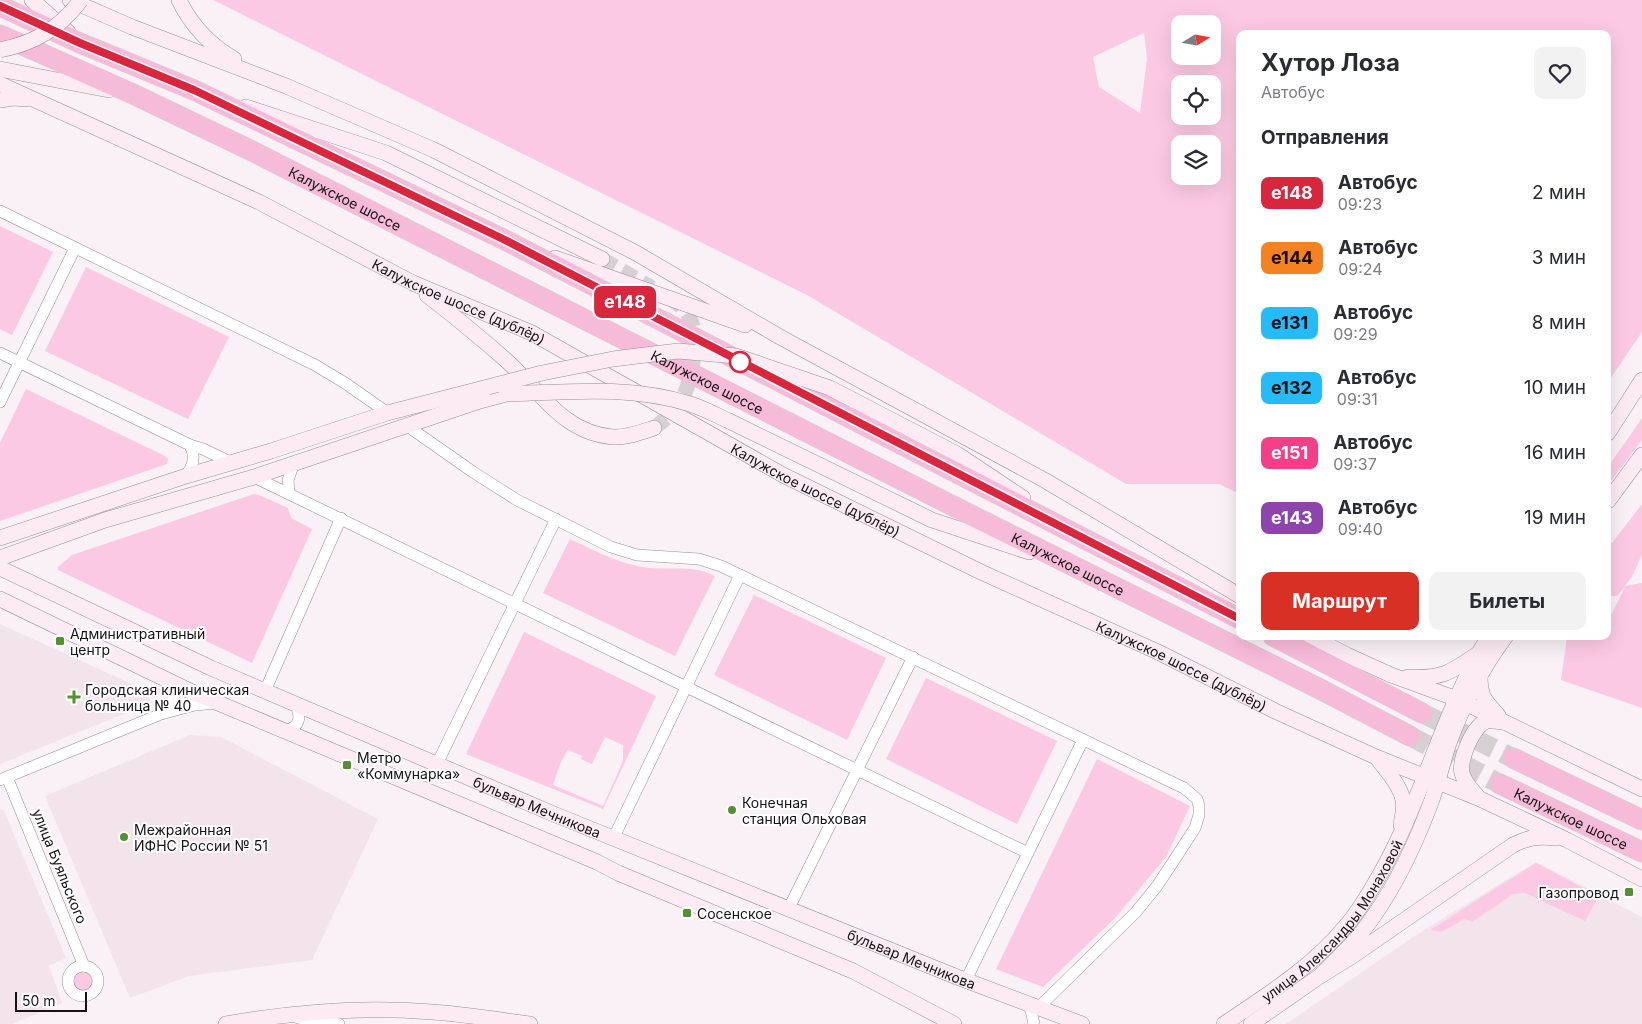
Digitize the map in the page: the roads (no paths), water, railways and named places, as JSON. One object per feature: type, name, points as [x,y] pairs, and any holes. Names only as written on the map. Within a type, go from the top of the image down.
[{"type":"highway","name":"Калужское шоссе","points":[[0,6],[80,43],[194,90],[503,239],[1236,618]]},
{"type":"highway","name":"Калужское шоссе","points":[[0,35],[133,94],[250,150],[1410,736]]},
{"type":"highway","points":[[1281,640],[1422,713]]},
{"type":"highway","name":"Калужское шоссе","points":[[1513,758],[1642,820]]},
{"type":"highway","name":"Калужское шоссе","points":[[1500,784],[1642,852]]},
{"type":"main road","points":[[32,0],[80,43]]},
{"type":"main road","points":[[70,0],[132,27],[286,86],[443,154],[636,253],[780,337],[1046,481],[1236,594]]},
{"type":"main road","points":[[0,50],[30,42],[48,33],[70,14],[81,0]]},
{"type":"main road","points":[[179,0],[192,22],[222,52],[286,86]]},
{"type":"main road","points":[[0,69],[133,94]]},
{"type":"main road","name":"Калужское шоссе (дублёр)","points":[[0,84],[259,202],[413,283],[532,334],[783,475],[981,572],[1158,652],[1276,712],[1376,757],[1478,798],[1567,840],[1642,879]]},
{"type":"main road","points":[[194,90],[386,152],[602,259]]},
{"type":"main road","points":[[0,100],[14,98],[37,101]]},
{"type":"main road","points":[[503,239],[780,337]]},
{"type":"main road","points":[[413,283],[508,362],[569,423],[588,432],[614,437],[654,428]]},
{"type":"main road","points":[[0,538],[186,476],[271,451],[387,413],[542,373],[613,359],[678,351],[736,356],[830,388],[957,454],[1080,537]]},
{"type":"main road","points":[[1611,428],[1642,380]]},
{"type":"main road","points":[[0,558],[105,520],[254,477],[480,401],[506,394],[599,390],[652,395],[690,404],[729,421],[932,520],[1071,566]]},
{"type":"main road","points":[[1611,497],[1642,455]]},
{"type":"main road","name":"бульвар Мечникова","points":[[0,568],[211,668],[613,839],[966,980],[1082,1024]]},
{"type":"main road","name":"бульвар Мечникова","points":[[0,599],[217,703],[597,862],[618,873],[846,967],[954,1024]]},
{"type":"main road","points":[[1318,640],[1391,675],[1461,702],[1642,789]]},
{"type":"main road","points":[[1424,801],[1431,779],[1449,743],[1479,652],[1486,640]]},
{"type":"main road","points":[[1461,702],[1503,640]]},
{"type":"main road","points":[[1391,675],[1426,678],[1444,674],[1458,668],[1479,652]]},
{"type":"main road","points":[[1480,675],[1484,700],[1504,722]]},
{"type":"main road","points":[[1478,798],[1465,783],[1462,772],[1462,759],[1480,724],[1488,721],[1504,722]]},
{"type":"main road","points":[[1376,757],[1398,787],[1403,799],[1404,808],[1398,842]]},
{"type":"main road","name":"улица Александры Монаховой","points":[[1224,1024],[1286,982],[1321,952],[1346,927],[1373,888],[1398,842],[1424,801]]},
{"type":"main road","name":"улица Александры Монаховой","points":[[1320,976],[1362,932],[1384,900],[1414,845],[1424,801]]},
{"type":"main road","name":"улица Александры Монаховой","points":[[1251,1024],[1513,845],[1527,838],[1542,837],[1567,840]]},
{"type":"main road","points":[[226,1024],[338,1011],[401,1010],[464,1015],[530,1024]]},
{"type":"street","points":[[0,211],[315,365],[385,411]]},
{"type":"street","points":[[0,402],[75,248]]},
{"type":"street","points":[[0,353],[190,445],[230,462]]},
{"type":"street","points":[[413,430],[523,503],[620,550],[647,556],[699,559],[714,563],[1190,792],[1198,802],[1200,815],[1195,828],[1176,858],[1146,900],[1032,1004],[1031,1010],[1034,1024]]},
{"type":"street","points":[[186,476],[193,463],[194,455],[190,445]]},
{"type":"street","points":[[290,493],[288,476],[294,464]]},
{"type":"street","points":[[254,477],[1028,853]]},
{"type":"street","points":[[264,691],[341,518]]},
{"type":"street","points":[[437,764],[556,520]]},
{"type":"street","points":[[613,839],[740,575]]},
{"type":"street","points":[[789,908],[828,832],[856,770],[912,657]]},
{"type":"street","points":[[162,714],[175,698],[172,682]]},
{"type":"street","points":[[4,779],[162,714],[195,705],[217,703]]},
{"type":"street","points":[[285,731],[293,728],[298,721],[299,712],[296,704]]},
{"type":"street","points":[[966,980],[1083,740]]},
{"type":"street","name":"улица Буяльского","points":[[4,779],[84,966]]},
{"type":"street","points":[[274,1017],[339,1024]]},
{"type":"tunnel","points":[[602,259],[652,288]]},
{"type":"tunnel","points":[[654,428],[676,408],[681,400],[689,382],[694,358],[695,339],[692,321],[681,306],[672,300]]},
{"type":"tunnel","points":[[1422,713],[1513,758]]},
{"type":"tunnel","points":[[1410,736],[1500,784]]},
{"type":"place","name":"Административный центр","points":[[60,641]]},
{"type":"place","name":"Городская клиническая больница № 40","points":[[74,697]]},
{"type":"place","name":"Метро «Коммунарка»","points":[[347,765]]},
{"type":"place","name":"Конечная станция Ольховая","points":[[732,810]]},
{"type":"place","name":"Межрайонная ИФНС России № 51","points":[[124,837]]},
{"type":"place","name":"Газопровод","points":[[1629,892]]},
{"type":"place","name":"Сосенское","points":[[687,913]]}]
